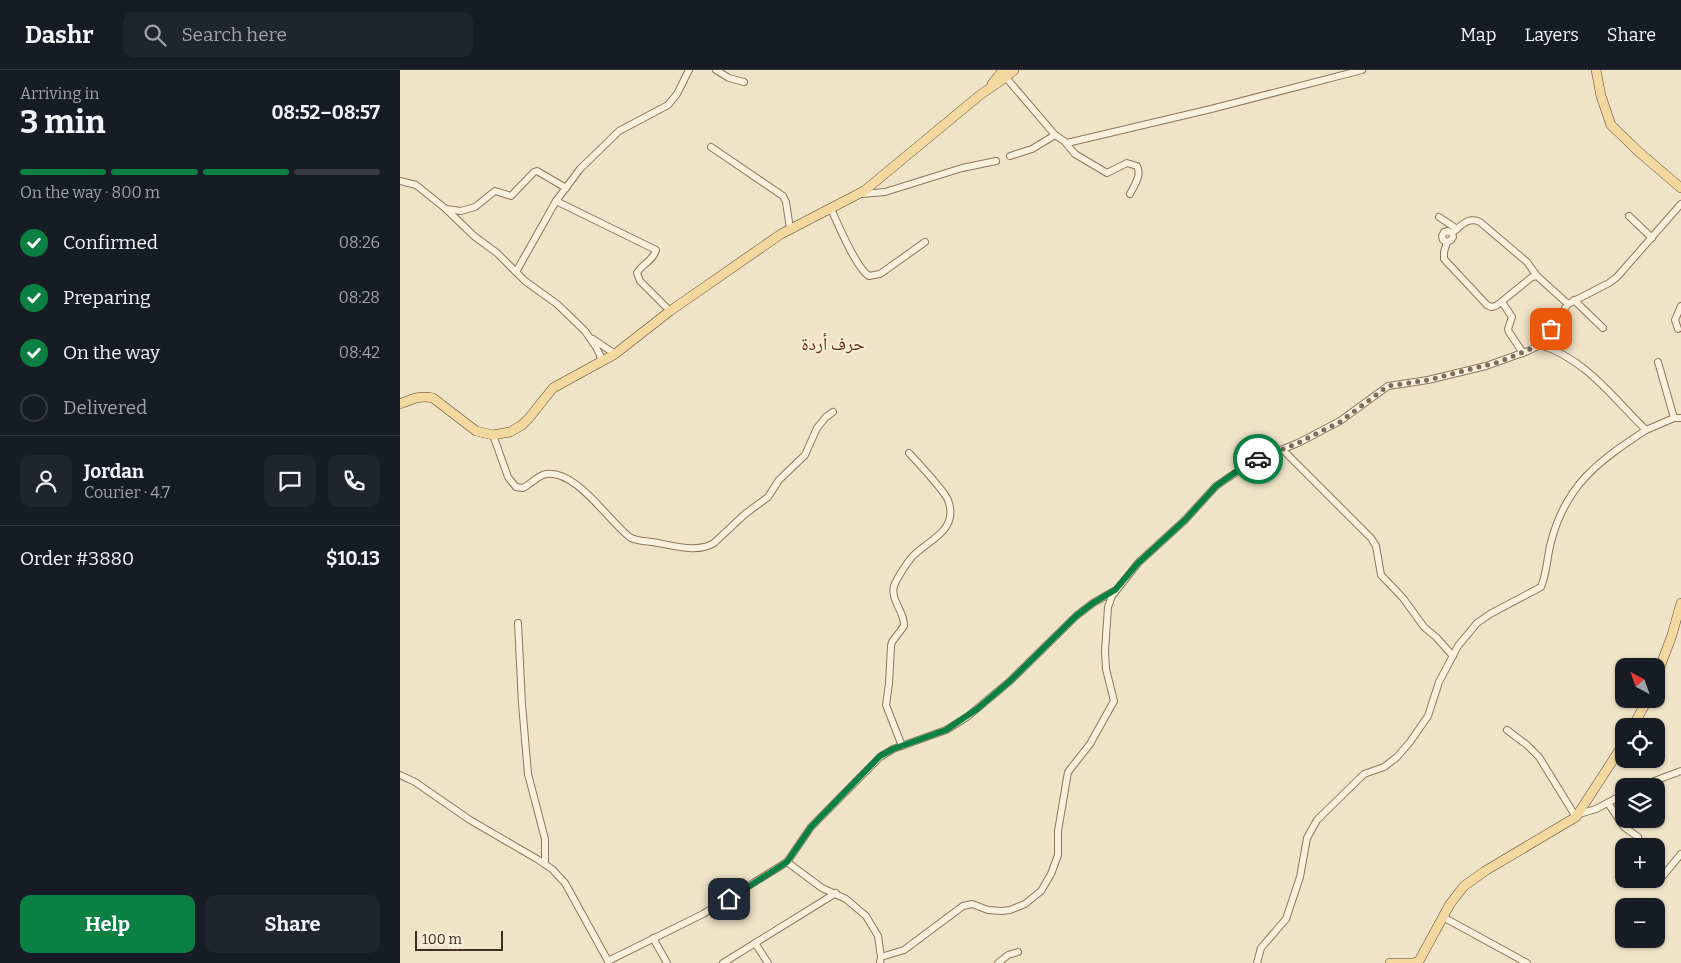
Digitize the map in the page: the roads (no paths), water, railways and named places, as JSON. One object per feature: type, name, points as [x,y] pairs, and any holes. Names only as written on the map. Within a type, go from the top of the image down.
[{"type":"main road","points":[[400,404],[419,396],[433,398],[476,432],[493,435],[510,432],[522,425],[553,388],[614,354],[670,311],[790,229],[858,194],[892,170],[991,87],[1002,72],[1014,70]]},
{"type":"main road","points":[[1596,70],[1601,96],[1611,125],[1681,188]]},
{"type":"main road","points":[[1663,658],[1681,607]]},
{"type":"main road","points":[[1390,963],[1414,963],[1419,961],[1456,894],[1473,878],[1578,816],[1615,756]]},
{"type":"street","points":[[516,272],[556,202],[580,169],[619,131],[639,119],[663,109],[673,100],[689,70]]},
{"type":"street","points":[[716,70],[729,78],[744,82]]},
{"type":"street","points":[[1065,142],[1076,142],[1362,70]]},
{"type":"street","points":[[1002,72],[1055,135],[1065,142],[1075,154],[1107,173],[1127,163],[1137,166],[1140,171],[1139,176],[1130,194]]},
{"type":"street","points":[[1010,156],[1032,149],[1055,135]]},
{"type":"street","points":[[711,147],[781,194],[786,202],[790,229]]},
{"type":"street","points":[[858,194],[885,192],[962,168],[996,161]]},
{"type":"street","points":[[446,208],[461,211],[475,207],[495,191],[511,196],[537,171],[566,188]]},
{"type":"street","points":[[400,181],[416,184],[446,208],[474,236],[497,253],[534,288],[557,304],[585,331],[614,354]]},
{"type":"street","points":[[556,202],[656,250],[655,254],[639,268],[637,273],[640,281],[670,311]]},
{"type":"street","points":[[400,775],[427,790],[470,820],[545,864],[565,882],[608,962],[703,914],[787,862],[811,827],[872,763],[887,752],[946,730],[967,717],[1010,681],[1076,616],[1115,590],[1138,563],[1185,520],[1216,486],[1253,461],[1283,450],[1340,422],[1388,386],[1499,362],[1540,345],[1568,304],[1617,277],[1681,204]]},
{"type":"street","points":[[831,209],[852,252],[864,272],[869,276],[880,274],[925,242]]},
{"type":"street","points":[[1629,216],[1652,238]]},
{"type":"street","points":[[1439,217],[1454,231]]},
{"type":"street","points":[[1536,276],[1532,277],[1502,302],[1493,307],[1487,305],[1444,259],[1447,242],[1444,240],[1443,234],[1446,231],[1454,231],[1468,220],[1474,219],[1480,222],[1527,262],[1536,276],[1568,304]]},
{"type":"street","points":[[1574,300],[1603,328]]},
{"type":"street","points":[[1502,302],[1512,317],[1508,330],[1523,353]]},
{"type":"street","points":[[1678,329],[1675,320],[1681,306]]},
{"type":"street","points":[[585,331],[596,347],[601,362]]},
{"type":"street","points":[[1540,345],[1560,353],[1579,366],[1610,392],[1646,430]]},
{"type":"street","points":[[1257,963],[1261,948],[1286,919],[1293,893],[1300,877],[1307,838],[1312,827],[1364,774],[1384,767],[1397,757],[1410,742],[1428,716],[1439,682],[1462,640],[1482,620],[1541,588],[1551,540],[1564,507],[1575,488],[1588,472],[1612,452],[1646,430],[1678,418],[1658,362]]},
{"type":"street","points":[[493,435],[508,478],[516,486],[523,488],[544,474],[559,475],[582,490],[631,538],[641,542],[657,543],[673,548],[700,548],[714,542],[768,496],[779,480],[805,456],[817,428],[833,412]]},
{"type":"street","points":[[1283,450],[1371,538],[1376,546],[1381,576],[1407,603],[1424,627],[1453,656]]},
{"type":"street","points":[[902,746],[886,705],[891,646],[892,642],[904,629],[905,622],[894,594],[894,589],[897,580],[914,554],[944,530],[949,520],[950,512],[948,499],[908,453]]},
{"type":"street","points":[[787,862],[814,883],[846,899],[866,916],[878,936],[881,960],[904,950],[963,906],[972,904],[988,910],[1002,911],[1017,908],[1033,898],[1046,884],[1058,855],[1057,838],[1068,772],[1090,744],[1114,701],[1106,670],[1105,651],[1108,608],[1115,590]]},
{"type":"street","points":[[518,623],[528,774],[545,839],[545,864]]},
{"type":"street","points":[[1507,730],[1528,744],[1539,757],[1578,816],[1615,799]]},
{"type":"street","points":[[1662,778],[1681,771]]},
{"type":"street","points":[[1608,803],[1624,827],[1638,837]]},
{"type":"street","points":[[1665,873],[1681,854]]},
{"type":"street","points":[[723,963],[836,893]]},
{"type":"street","points":[[1443,917],[1527,963]]},
{"type":"street","points":[[653,938],[667,963]]},
{"type":"street","points":[[755,943],[768,963]]},
{"type":"street","points":[[998,963],[1008,955],[1018,952]]},
{"type":"district","name":"حرف أردة","points":[[833,344]]}]
